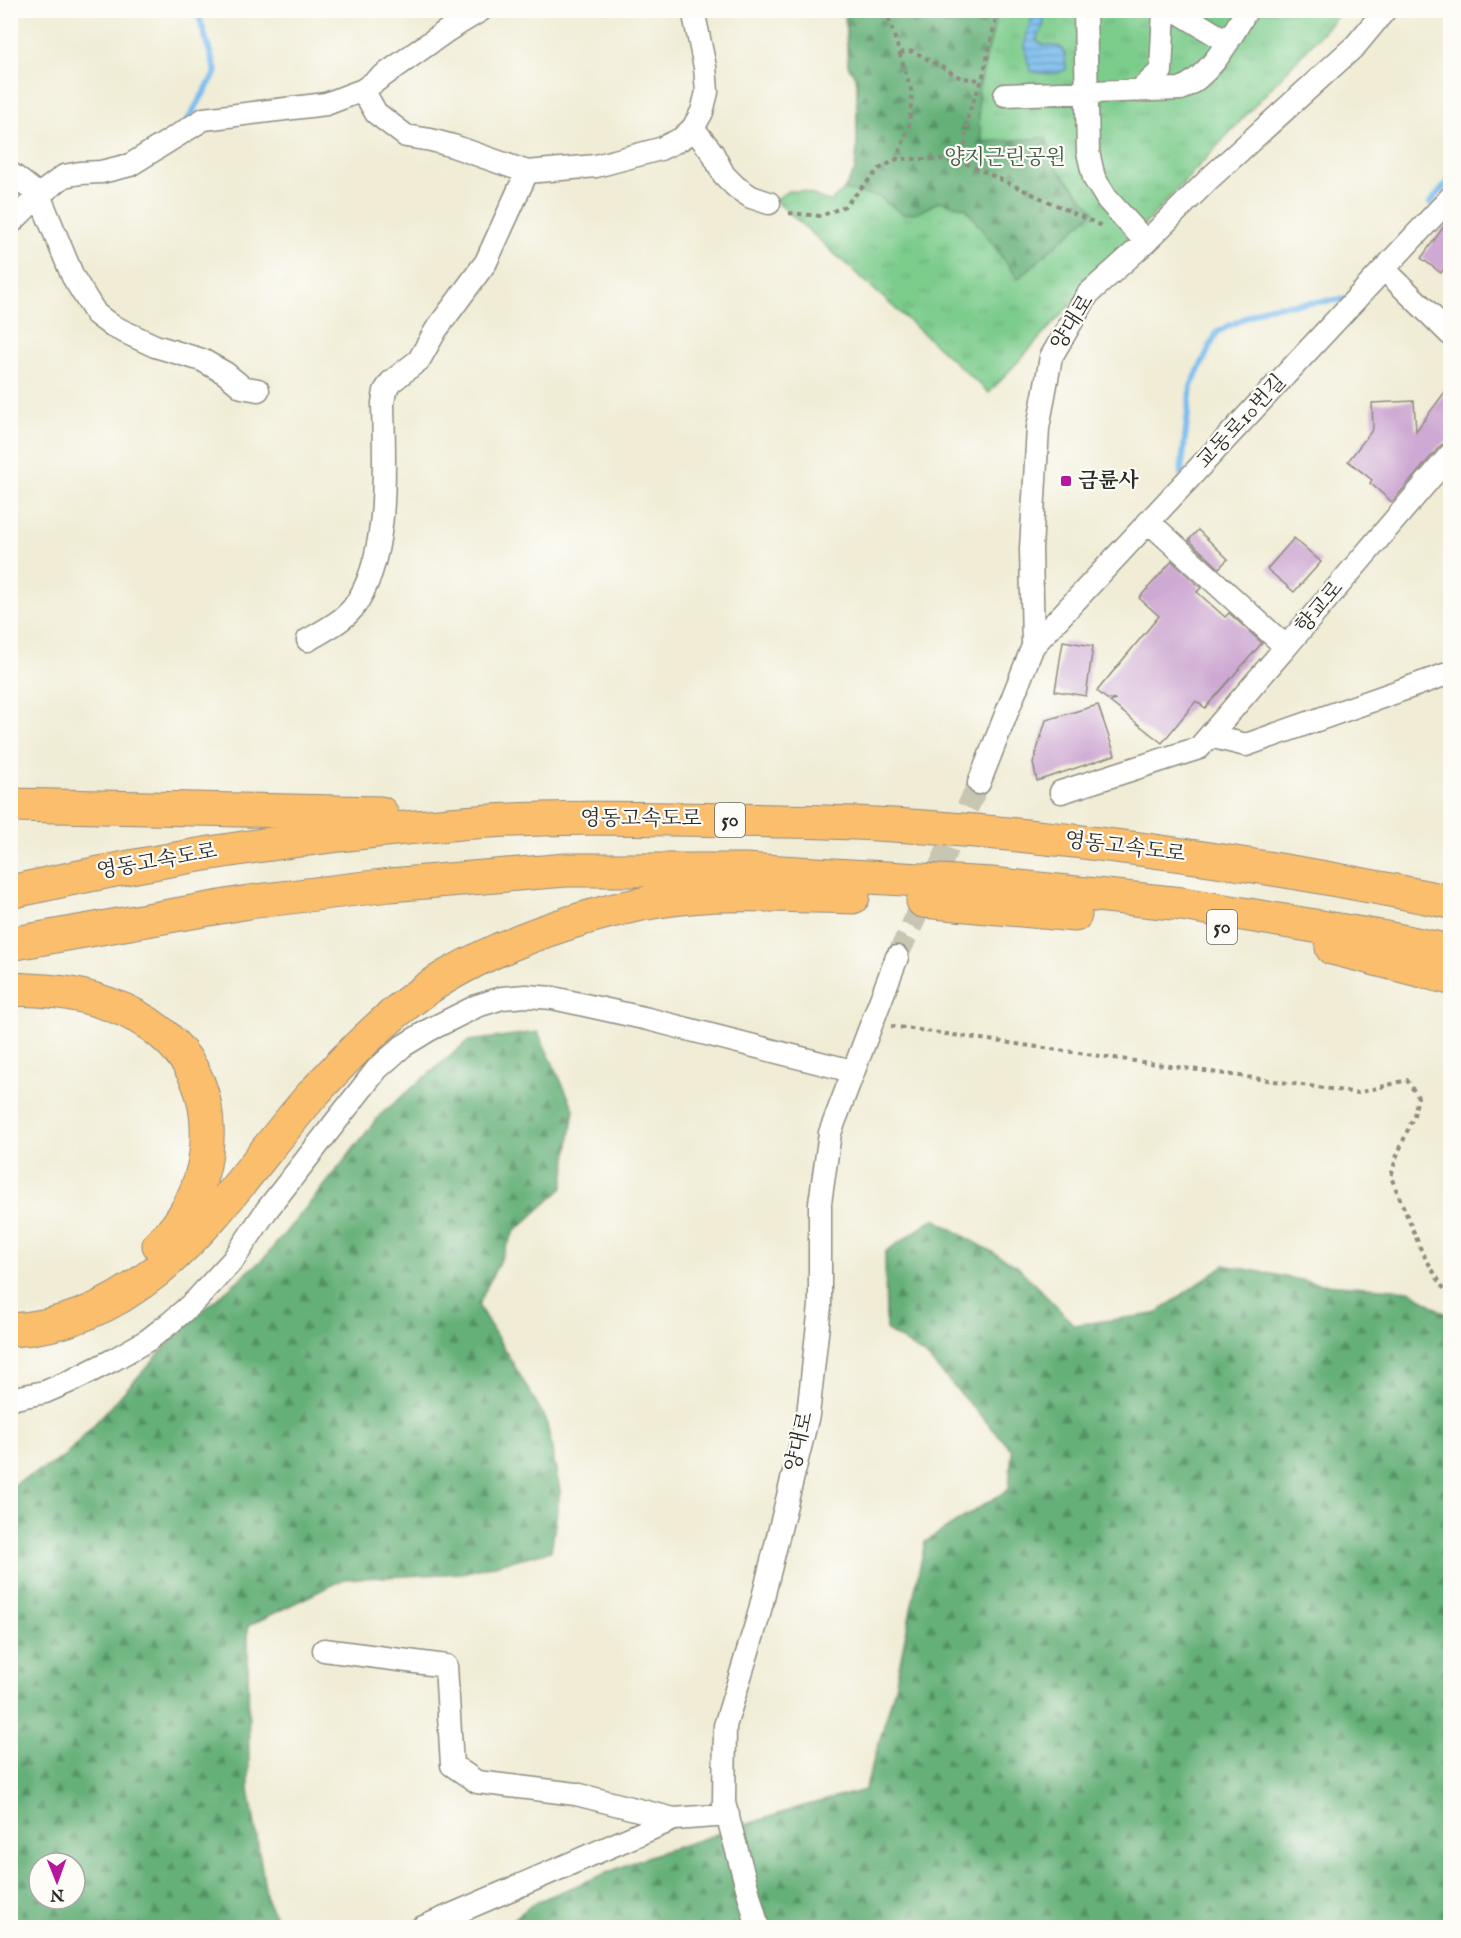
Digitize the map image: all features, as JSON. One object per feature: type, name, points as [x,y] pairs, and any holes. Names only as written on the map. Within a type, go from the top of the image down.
[{"type":"highway","points":[[10,805],[668,818]]},
{"type":"highway","name":"영동고속도로","points":[[10,892],[184,856],[354,833],[453,823],[668,818],[807,821],[938,828],[1107,845],[1244,864],[1450,902]]},
{"type":"highway","name":"50","points":[[10,944],[249,902],[390,885],[566,870],[746,870],[991,884],[1182,904],[1381,937],[1450,951]]},
{"type":"highway","name":"50","points":[[991,884],[1326,946],[1450,978]]},
{"type":"highway","points":[[10,1330],[36,1328],[78,1317],[117,1299],[150,1278],[186,1246],[312,1095],[346,1059],[397,1013],[447,976],[530,937],[564,925],[658,901],[704,896],[752,896],[871,897],[1231,929]]},
{"type":"highway","points":[[10,989],[66,993],[91,999],[147,1022],[185,1056],[199,1083],[206,1107],[207,1145],[204,1168],[197,1191],[183,1217],[164,1241],[134,1266],[105,1284],[76,1296],[52,1303],[10,1309]]},
{"type":"street","points":[[10,224],[39,195],[64,176],[101,172],[130,165],[204,119],[326,104],[363,90],[448,30],[481,10]]},
{"type":"street","points":[[363,90],[376,113],[406,136],[453,146],[527,172],[596,166],[660,149],[681,139],[693,128],[702,112],[707,92],[705,67],[693,10]]},
{"type":"street","points":[[1085,10],[1088,152],[1094,178],[1107,199],[1146,242]]},
{"type":"street","points":[[1139,91],[1161,71],[1164,10]]},
{"type":"street","points":[[1175,10],[1228,42]]},
{"type":"street","points":[[1005,95],[1181,89],[1195,82],[1211,66],[1247,10]]},
{"type":"street","name":"양대로","points":[[979,783],[1033,646],[1031,549],[1038,429],[1052,357],[1088,294],[1146,242],[1210,178],[1356,45],[1385,10]]},
{"type":"street","points":[[693,128],[712,152],[724,175],[736,187],[751,197],[769,202]]},
{"type":"street","points":[[308,640],[339,621],[351,610],[369,578],[378,540],[385,485],[383,403],[385,391],[391,382],[418,360],[436,330],[486,262],[527,172]]},
{"type":"street","points":[[10,173],[39,195],[73,277],[96,314],[112,326],[154,346],[202,360],[225,373],[242,387],[258,390]]},
{"type":"street","name":"교동로10번길","points":[[1033,646],[1450,198]]},
{"type":"street","points":[[1384,269],[1450,334]]},
{"type":"street","name":"향교로","points":[[1149,522],[1286,647],[1450,455]]},
{"type":"street","points":[[1061,792],[1199,748],[1286,647]]},
{"type":"street","points":[[1210,736],[1246,745],[1450,673]]},
{"type":"street","name":"양대로","points":[[758,1928],[724,1803],[725,1726],[758,1618],[808,1415],[820,1306],[820,1203],[830,1133],[897,957]]},
{"type":"street","points":[[10,1399],[45,1392],[113,1360],[148,1340],[188,1308],[233,1260],[266,1211],[377,1069],[403,1046],[429,1029],[477,1006],[502,998],[526,996],[553,998],[670,1024],[852,1071]]},
{"type":"street","points":[[324,1650],[446,1666],[452,1765],[477,1782],[576,1794],[674,1819],[728,1815]]},
{"type":"street","points":[[421,1928],[674,1819]]},
{"type":"path","points":[[886,10],[912,93],[909,126],[897,159]]},
{"type":"path","points":[[967,164],[965,144],[968,115],[982,81],[998,10]]},
{"type":"path","points":[[900,53],[913,51],[961,78],[982,81]]},
{"type":"path","points":[[789,213],[821,216],[845,206],[879,169],[897,159],[940,159],[967,164],[1103,227],[1129,223]]},
{"type":"path","points":[[871,1023],[1358,1092],[1407,1080],[1418,1096],[1414,1115],[1396,1158],[1391,1177],[1422,1252],[1450,1296]]},
{"type":"green space","name":"양지근린공원","points":[[845,11],[1342,11],[989,393],[775,200],[788,191],[803,191],[830,202],[844,190],[855,170],[857,80],[848,65]]},
{"type":"green space","points":[[845,11],[998,11],[978,91],[979,125],[983,142],[1046,138],[1057,168],[1094,211],[1018,279],[966,208],[939,201],[920,212],[903,214],[879,197],[844,190],[855,170],[857,150],[857,80],[848,65]]},
{"type":"green space","points":[[538,1032],[574,1109],[563,1188],[514,1232],[478,1305],[546,1419],[560,1491],[551,1551],[462,1573],[344,1579],[248,1626],[249,1788],[267,1901],[281,1927],[11,1927],[11,1486],[63,1458],[183,1328],[265,1257],[380,1115],[468,1041]]},
{"type":"green space","points":[[934,1219],[1017,1266],[1074,1325],[1155,1314],[1224,1265],[1322,1284],[1409,1290],[1450,1317],[1450,1927],[503,1928],[534,1903],[643,1858],[800,1807],[865,1790],[894,1691],[925,1542],[1009,1489],[1012,1450],[926,1356],[886,1330],[885,1252]]},
{"type":"water","points":[[1028,11],[1043,11],[1044,22],[1036,40],[1043,45],[1060,47],[1065,55],[1066,69],[1053,74],[1031,71],[1025,45],[1032,19]]},
{"type":"building","points":[[1450,218],[1450,259],[1441,273],[1421,258]]},
{"type":"building","points":[[1450,385],[1450,440],[1440,446],[1392,502],[1370,483],[1372,480],[1348,461],[1373,429],[1372,403],[1414,401],[1416,431]]},
{"type":"building","points":[[1198,530],[1228,559],[1219,568],[1189,540]]},
{"type":"building","points":[[1294,538],[1321,562],[1294,592],[1267,569]]},
{"type":"building","points":[[1172,561],[1201,588],[1197,592],[1225,617],[1229,613],[1262,643],[1205,708],[1196,701],[1162,743],[1110,702],[1116,700],[1107,699],[1097,691],[1159,616],[1139,598]]},
{"type":"building","points":[[1063,641],[1093,646],[1086,696],[1055,691]]},
{"type":"building","points":[[1098,705],[1115,755],[1037,781],[1033,763],[1046,720]]},
{"type":"waterway","points":[[188,120],[216,72],[197,10]]},
{"type":"waterway","points":[[1430,203],[1450,180]]},
{"type":"waterway","points":[[1181,474],[1191,386],[1217,332],[1267,307],[1346,299]]},
{"type":"tunnel","points":[[897,957],[979,783]]},
{"type":"place","name":"금륜사","points":[[1066,481]]}]
